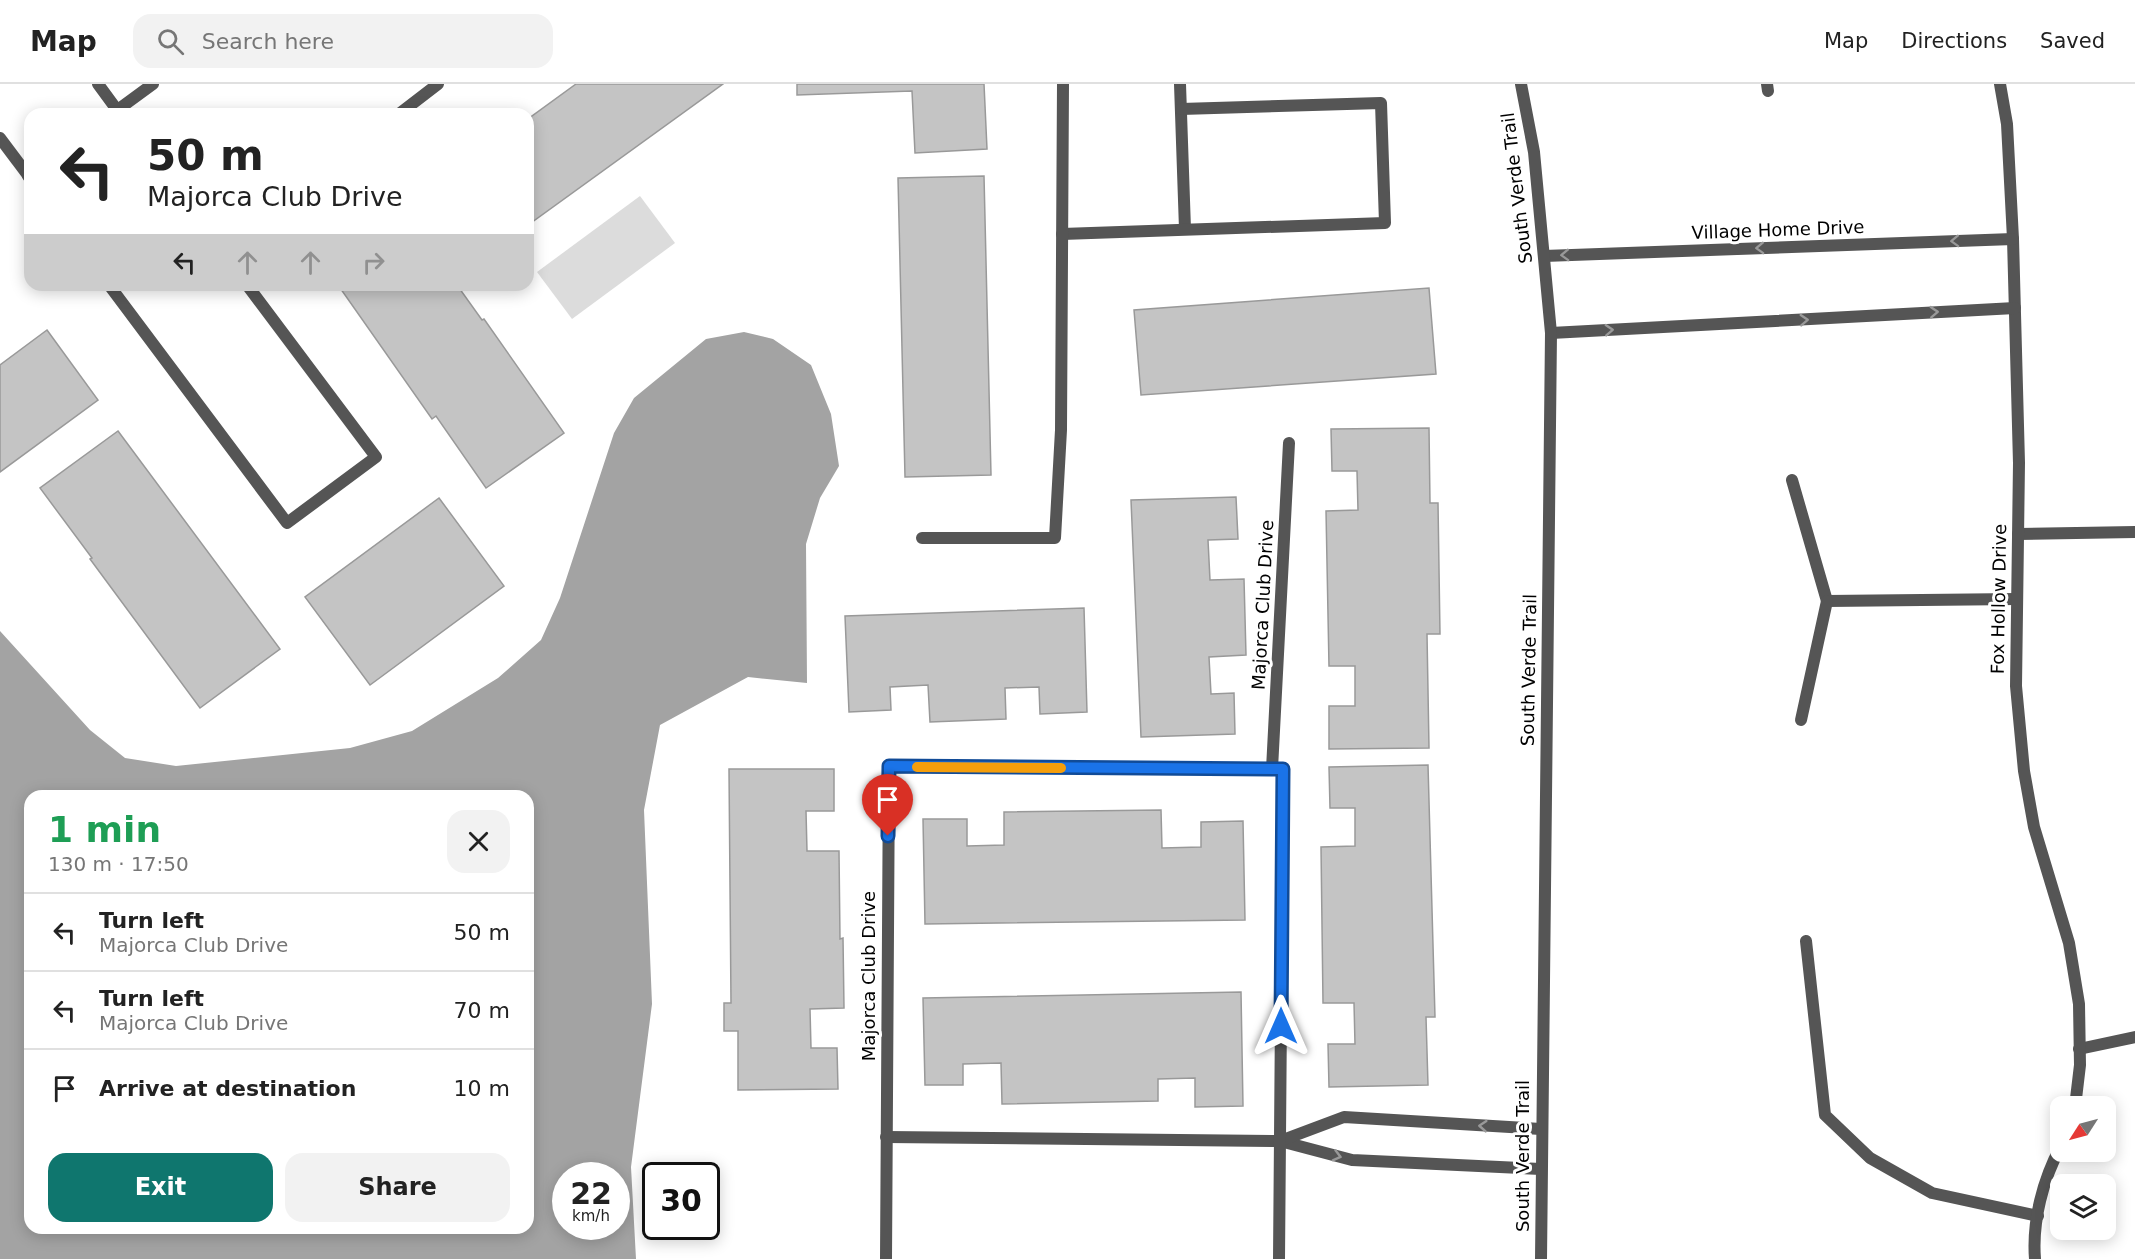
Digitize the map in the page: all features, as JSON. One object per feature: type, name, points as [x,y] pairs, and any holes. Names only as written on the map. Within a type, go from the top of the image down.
[{"type":"street","points":[[98,84],[114,108]]},
{"type":"street","points":[[123,108],[153,84]]},
{"type":"street","points":[[407,108],[438,84]]},
{"type":"street","points":[[922,538],[1055,538],[1061,430],[1063,84]]},
{"type":"street","points":[[1180,84],[1185,229]]},
{"type":"street","name":"South Verde Trail","points":[[1521,84],[1534,152],[1551,333],[1541,1259]]},
{"type":"street","name":"Fox Hollow Drive","points":[[2000,84],[2007,124],[2015,308],[2019,463],[2016,686],[2024,771],[2034,827],[2069,944],[2079,1004],[2076,1096]]},
{"type":"street","points":[[1062,234],[1385,223],[1381,103],[1181,109]]},
{"type":"street","points":[[0,138],[24,169]]},
{"type":"street","name":"Village Home Drive","points":[[1544,255],[2013,240]]},
{"type":"street","points":[[114,291],[287,523],[376,457],[252,291]]},
{"type":"street","points":[[1551,333],[2015,308]]},
{"type":"street","name":"Majorca Club Drive","points":[[886,1259],[889,766],[1272,769],[1289,443]]},
{"type":"street","points":[[1792,480],[1827,601],[1801,720]]},
{"type":"street","points":[[2018,534],[2135,532]]},
{"type":"street","points":[[1827,601],[2017,599]]},
{"type":"street","points":[[1272,769],[1283,769],[1279,1259]]},
{"type":"street","points":[[1806,941],[1825,1115],[1870,1158],[1932,1193],[2038,1216]]},
{"type":"street","points":[[2079,1049],[2135,1037]]},
{"type":"street","points":[[1280,1141],[1344,1117],[1541,1129]]},
{"type":"street","points":[[886,1137],[1280,1141],[1352,1160],[1541,1169]]},
{"type":"street","points":[[2035,1259],[2038,1216],[2048,1173],[2053,1162]]},
{"type":"shaded area","points":[[640,196],[675,243],[572,319],[537,272]]},
{"type":"shaded area","points":[[744,332],[773,339],[811,365],[831,414],[839,466],[820,498],[806,544],[807,683],[748,677],[660,725],[644,810],[652,1004],[631,1167],[636,1259],[0,1259],[0,631],[90,730],[125,758],[176,766],[350,748],[412,731],[498,678],[541,640],[560,598],[614,433],[634,398],[706,339]]},
{"type":"building","points":[[576,84],[723,84],[534,221],[534,115]]},
{"type":"building","points":[[797,84],[984,84],[987,149],[915,153],[912,91],[797,95]]},
{"type":"building","points":[[984,176],[991,475],[905,477],[898,178]]},
{"type":"building","points":[[1429,288],[1436,374],[1141,395],[1134,310]]},
{"type":"building","points":[[342,291],[461,291],[482,320],[484,319],[564,433],[486,488],[436,416],[432,419]]},
{"type":"building","points":[[47,330],[98,400],[0,472],[0,365]]},
{"type":"building","points":[[1429,428],[1430,503],[1438,503],[1440,634],[1427,634],[1429,748],[1329,749],[1329,706],[1355,706],[1355,666],[1329,666],[1326,511],[1358,510],[1357,471],[1332,471],[1331,429]]},
{"type":"building","points":[[118,431],[280,649],[200,708],[40,488]]},
{"type":"building","points":[[1236,497],[1238,539],[1208,540],[1210,580],[1244,579],[1246,655],[1209,657],[1211,694],[1234,693],[1235,734],[1141,737],[1131,500]]},
{"type":"building","points":[[439,498],[504,586],[370,685],[305,597]]},
{"type":"building","points":[[1084,608],[1087,712],[1040,714],[1039,687],[1005,688],[1006,719],[930,722],[928,685],[890,687],[891,710],[849,712],[845,616]]},
{"type":"building","points":[[1428,765],[1435,1017],[1426,1017],[1428,1085],[1329,1087],[1328,1044],[1355,1044],[1354,1003],[1323,1003],[1321,847],[1355,846],[1355,808],[1330,808],[1329,767]]},
{"type":"building","points":[[729,769],[834,769],[834,811],[806,811],[807,851],[839,851],[840,939],[843,938],[844,1008],[810,1009],[811,1048],[837,1048],[838,1089],[738,1090],[738,1031],[724,1031],[724,1003],[731,1003]]},
{"type":"building","points":[[1161,810],[1162,848],[1201,847],[1201,822],[1243,821],[1245,920],[925,924],[923,819],[967,819],[967,846],[1004,845],[1004,812]]},
{"type":"building","points":[[1241,992],[1243,1106],[1195,1107],[1195,1078],[1158,1079],[1158,1101],[1002,1104],[1001,1063],[963,1064],[963,1085],[925,1085],[923,998]]},
{"type":"slow traffic","points":[[917,767],[1061,768]]},
{"type":"route","points":[[888,836],[889,766],[1283,769],[1281,1026]]}]
